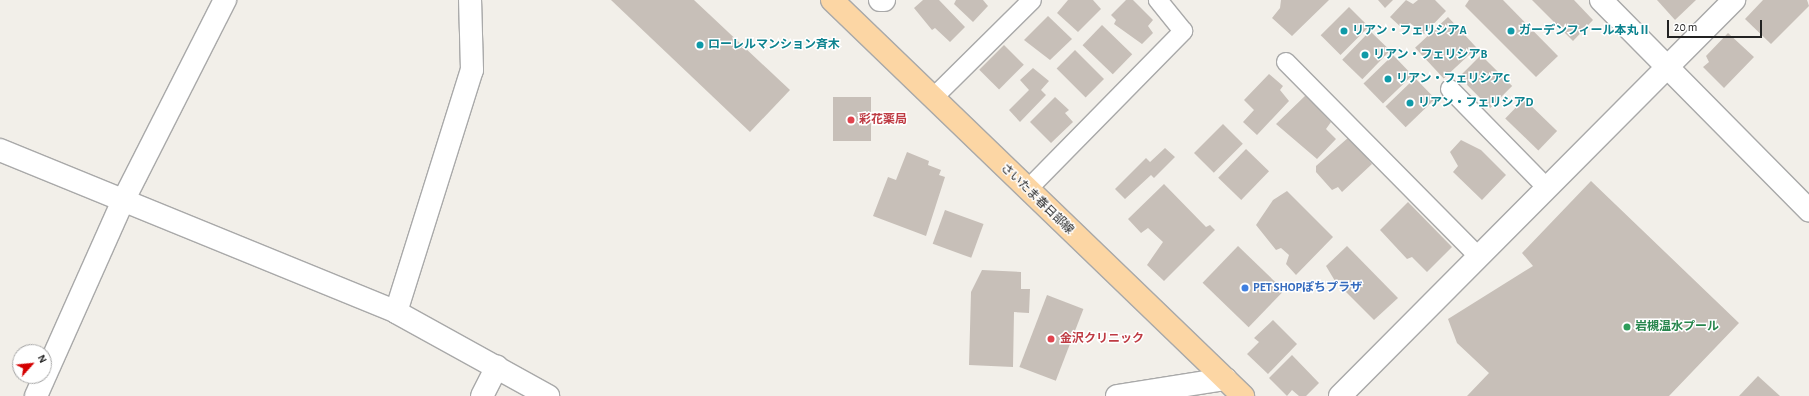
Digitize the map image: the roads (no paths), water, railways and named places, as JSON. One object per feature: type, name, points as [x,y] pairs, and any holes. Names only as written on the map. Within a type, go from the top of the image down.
[{"type":"main road","name":"さいたま春日部線","points":[[832,0],[1027,190],[1243,396]]},
{"type":"street","points":[[36,396],[122,203],[225,0]]},
{"type":"street","points":[[396,312],[472,70],[470,0]]},
{"type":"street","points":[[1601,0],[1809,210]]},
{"type":"street","points":[[1340,396],[1734,0]]},
{"type":"street","points":[[0,150],[122,203],[396,312],[548,396]]},
{"type":"street","points":[[482,396],[498,367]]},
{"type":"street","points":[[1117,396],[1226,379]]},
{"type":"lane","points":[[932,98],[1032,0]]},
{"type":"lane","points":[[1027,190],[1183,31],[1158,0]]},
{"type":"lane","points":[[1286,62],[1479,257]]},
{"type":"lane","points":[[1450,89],[1547,188]]},
{"type":"place","name":"リアン・フェリシアA","points":[[1344,31]]},
{"type":"place","name":"ガーデンフィール本丸Ⅱ","points":[[1511,31]]},
{"type":"place","name":"ローレルマンション斉木","points":[[700,45]]},
{"type":"place","name":"リアン・フェリシアB","points":[[1365,55]]},
{"type":"place","name":"リアン・フェリシアC","points":[[1388,79]]},
{"type":"place","name":"リアン・フェリシアD","points":[[1410,103]]},
{"type":"place","name":"彩花薬局","points":[[851,120]]},
{"type":"place","name":"PET SHOPぽちプラザ","points":[[1245,288]]},
{"type":"place","name":"岩槻温水プール","points":[[1627,327]]},
{"type":"place","name":"金沢クリニック","points":[[1051,339]]}]
